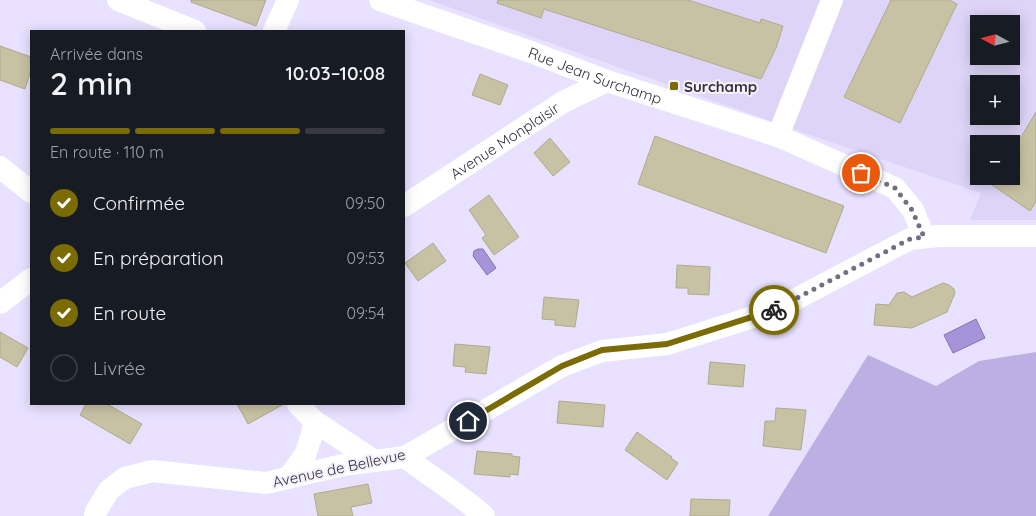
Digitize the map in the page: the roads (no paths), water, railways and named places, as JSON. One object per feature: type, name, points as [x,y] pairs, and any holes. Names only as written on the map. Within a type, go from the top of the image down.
[{"type":"street","points":[[118,0],[193,30]]},
{"type":"street","points":[[274,30],[288,0]]},
{"type":"street","name":"Rue Jean Surchamp","points":[[380,0],[607,81],[778,136],[895,188],[912,210],[924,237]]},
{"type":"street","points":[[778,136],[832,0]]},
{"type":"street","name":"Avenue Monplaisir","points":[[405,205],[562,102],[607,81]]},
{"type":"street","points":[[1,165],[30,191]]},
{"type":"street","name":"Avenue de Bellevue","points":[[95,516],[109,490],[125,478],[152,472],[266,483],[343,465],[405,457],[562,366],[602,350],[667,344],[775,310],[910,239],[938,236],[1036,236]]},
{"type":"street","points":[[0,303],[30,279]]},
{"type":"street","points":[[299,405],[314,421],[374,460]]},
{"type":"street","points":[[288,478],[305,456],[314,421]]},
{"type":"street","points":[[405,457],[421,470],[464,498],[484,516]]},
{"type":"place","name":"Surchamp","points":[[674,86]]}]
